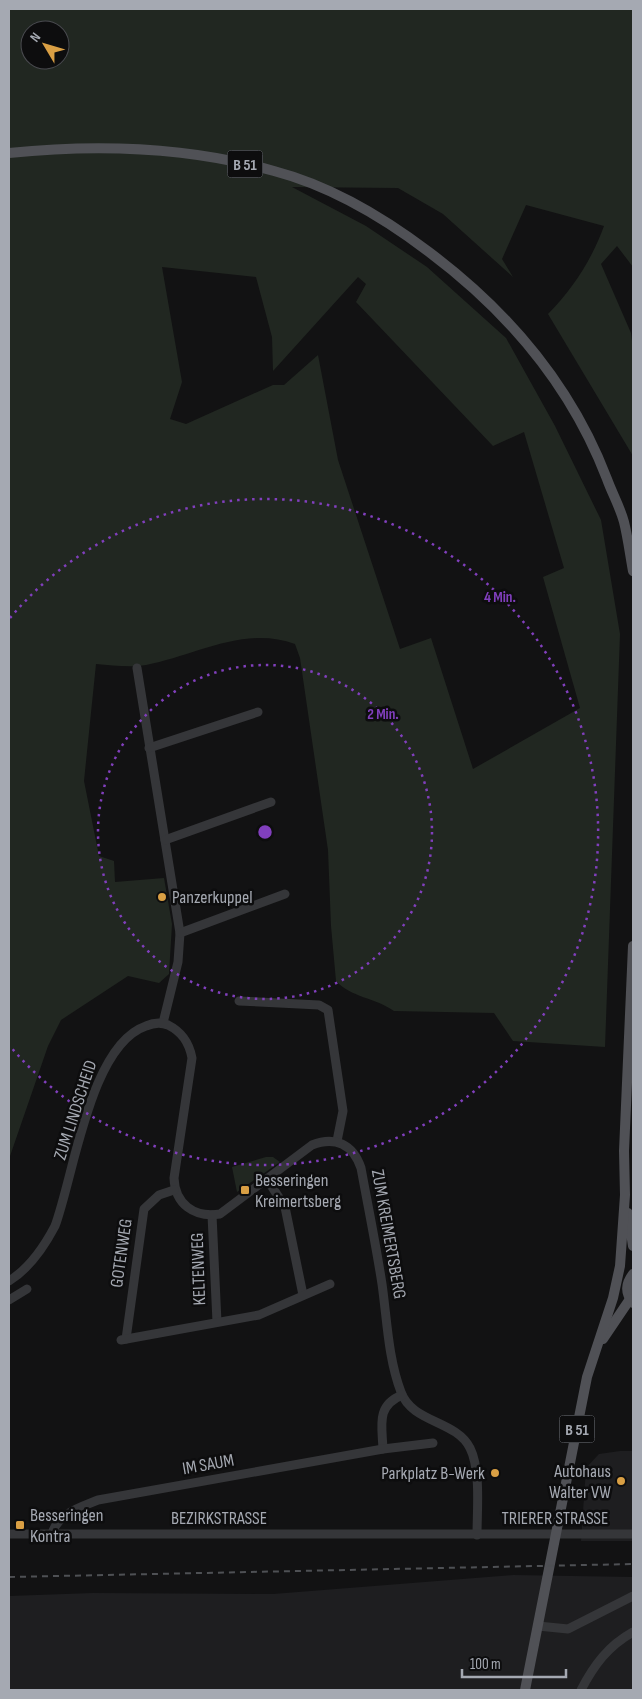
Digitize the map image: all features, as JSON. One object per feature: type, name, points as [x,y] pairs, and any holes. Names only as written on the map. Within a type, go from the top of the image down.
[{"type":"main road","name":"B 51","points":[[12,153],[81,149],[150,150],[230,160],[277,171],[371,211],[450,267],[478,291],[521,335],[548,368],[572,405],[598,455],[623,521],[633,571]]},
{"type":"main road","name":"B 51","points":[[525,1689],[590,1367],[616,1285],[625,1194],[624,1152],[633,946]]},
{"type":"main road","name":"B 51","points":[[625,1194],[633,1246]]},
{"type":"main road","points":[[632,1303],[627,1286],[633,1274]]},
{"type":"main road","name":"B 51","points":[[590,1367],[613,1324],[632,1303]]},
{"type":"street","points":[[137,668],[180,933],[178,962],[163,1023],[186,1039],[192,1058],[176,1162],[174,1190],[179,1200],[190,1209],[202,1214],[212,1215],[229,1208],[312,1145],[323,1141],[337,1141],[344,1111],[328,1010],[319,1005],[239,1002]]},
{"type":"street","points":[[149,748],[258,712]]},
{"type":"street","points":[[165,840],[271,802]]},
{"type":"street","points":[[180,933],[285,894]]},
{"type":"street","name":"ZUM LINDSCHEID","points":[[9,1281],[32,1261],[54,1226],[62,1206],[90,1105],[106,1063],[123,1041],[137,1029],[163,1023]]},
{"type":"street","name":"ZUM KREIMERTSBERG","points":[[337,1141],[354,1153],[361,1168],[382,1282],[391,1353],[402,1394],[414,1410],[456,1432],[470,1447],[475,1464],[477,1535]]},
{"type":"street","points":[[267,1179],[285,1207],[303,1295]]},
{"type":"street","name":"GOTENWEG","points":[[174,1190],[159,1195],[144,1209],[123,1340],[180,1330]]},
{"type":"street","name":"KELTENWEG","points":[[212,1215],[217,1322]]},
{"type":"street","name":"KELTENWEG","points":[[180,1330],[259,1315],[330,1284]]},
{"type":"street","points":[[9,1300],[26,1289]]},
{"type":"street","points":[[383,1449],[384,1408],[392,1399],[402,1394]]},
{"type":"street","name":"IM SAUM","points":[[52,1534],[59,1521],[70,1513],[98,1500],[383,1449],[433,1443]]},
{"type":"street","name":"BEZIRKSTRASSE","points":[[9,1534],[430,1534]]},
{"type":"street","name":"TRIERER STRASSE","points":[[430,1534],[633,1534]]},
{"type":"street","points":[[538,1626],[568,1629],[633,1596]]},
{"type":"street","points":[[581,1690],[594,1665],[605,1652],[633,1632]]},
{"type":"shaded area","points":[[9,9],[633,9],[633,267],[617,246],[601,264],[631,333],[633,349],[633,456],[548,314],[581,273],[594,250],[604,226],[526,205],[502,259],[513,277],[443,214],[398,188],[292,187],[366,226],[427,267],[506,338],[555,426],[601,520],[620,634],[605,1047],[513,1041],[494,1013],[394,1011],[348,991],[336,981],[331,926],[328,850],[300,658],[295,644],[276,639],[257,638],[220,644],[164,661],[140,666],[96,664],[84,781],[99,856],[114,861],[115,882],[164,878],[172,924],[169,974],[159,983],[128,976],[61,1020],[48,1046],[9,1159]],"holes":[[[162,267],[256,277],[272,337],[273,371],[358,277],[366,284],[356,302],[493,446],[524,432],[564,568],[543,577],[580,708],[473,769],[431,638],[400,649],[338,460],[318,355],[284,385],[273,385],[186,424],[170,419],[182,382]]]},
{"type":"shaded area","points":[[266,1157],[273,1157],[280,1162],[237,1192],[232,1167]]},
{"type":"shaded area","points":[[633,1451],[633,1541],[581,1541],[586,1468],[599,1454]]},
{"type":"shaded area","points":[[513,1575],[633,1577],[633,1690],[9,1690],[9,1596],[93,1593],[273,1594]]},
{"type":"railway","points":[[9,1577],[633,1564]]},
{"type":"place","name":"Panzerkuppel","points":[[162,897]]},
{"type":"place","name":"Besseringen Kreimertsberg","points":[[245,1190]]},
{"type":"place","name":"Parkplatz B-Werk","points":[[495,1473]]},
{"type":"place","name":"Autohaus Walter VW","points":[[621,1481]]},
{"type":"place","name":"Besseringen Kontra","points":[[20,1525]]}]
